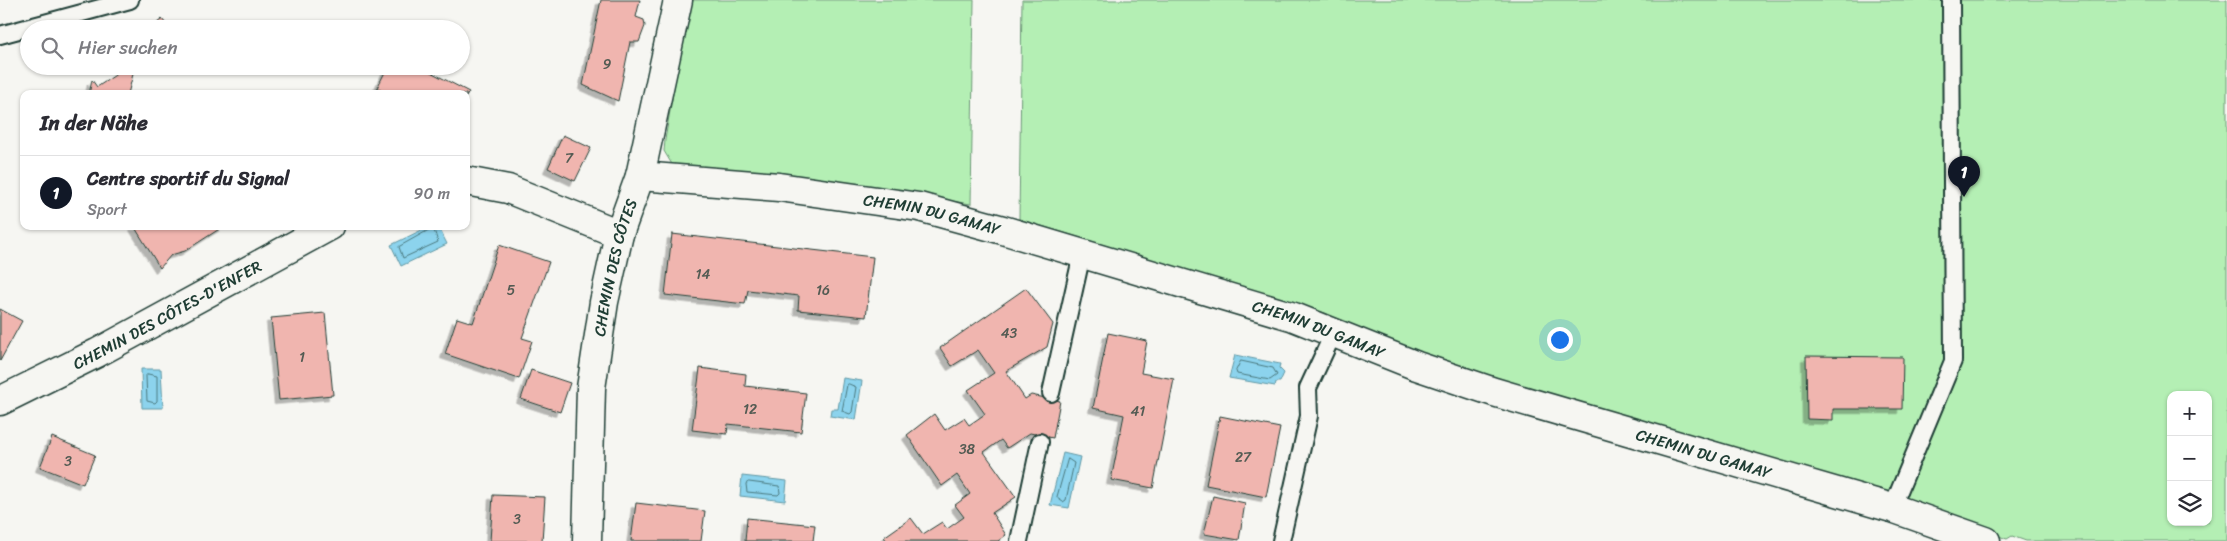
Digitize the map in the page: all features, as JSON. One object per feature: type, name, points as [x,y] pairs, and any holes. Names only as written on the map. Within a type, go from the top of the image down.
[{"type":"street","name":"CHEMIN DES CÔTES","points":[[587,541],[591,388],[604,302],[619,234],[640,176],[678,0]]},
{"type":"street","name":"CHEMIN DU GAMAY","points":[[640,176],[779,187],[919,207],[1285,314],[1417,366],[1494,392],[1892,508],[1986,541]]},
{"type":"street","points":[[470,182],[508,189],[619,234]]},
{"type":"street","name":"CHEMIN DES CÔTES-D'ENFER","points":[[0,401],[97,353],[323,230]]},
{"type":"lane","points":[[56,20],[130,0]]},
{"type":"lane","points":[[1892,508],[1953,361],[1951,0]]},
{"type":"lane","points":[[0,35],[20,30]]},
{"type":"lane","points":[[1051,393],[1082,254]]},
{"type":"lane","points":[[1281,541],[1309,416],[1308,388],[1333,334]]},
{"type":"lane","points":[[1019,541],[1040,442]]},
{"type":"green space","points":[[689,0],[974,0],[971,204],[782,175],[673,166],[664,151],[665,140]]},
{"type":"green space","points":[[1022,0],[2227,0],[2227,541],[2026,541],[2012,536],[2007,539],[1904,501],[1702,437],[1701,453],[1494,392],[1325,313],[1019,219]]},
{"type":"water","points":[[422,230],[440,230],[447,244],[401,266],[391,245]]},
{"type":"water","points":[[1235,355],[1280,364],[1279,368],[1284,373],[1280,382],[1276,382],[1275,386],[1229,378]]},
{"type":"water","points":[[141,369],[161,369],[163,408],[142,408]]},
{"type":"water","points":[[843,378],[862,381],[856,420],[830,416],[831,409],[838,409]]},
{"type":"water","points":[[1063,453],[1080,457],[1069,508],[1050,505]]},
{"type":"water","points":[[742,476],[787,481],[785,501],[740,496]]},
{"type":"building","points":[[601,0],[640,0],[636,17],[644,20],[645,26],[639,42],[630,42],[618,101],[583,85]]},
{"type":"building","points":[[115,75],[133,75],[129,90],[90,90],[92,80],[97,87]]},
{"type":"building","points":[[384,75],[436,75],[465,90],[380,90],[377,88]]},
{"type":"building","points":[[563,135],[591,148],[575,181],[548,168]]},
{"type":"building","points":[[136,230],[218,230],[185,251],[171,255],[160,268]]},
{"type":"building","points":[[672,234],[873,257],[866,317],[798,310],[799,296],[748,290],[745,304],[665,295]]},
{"type":"building","points":[[499,245],[549,262],[522,338],[532,341],[519,379],[445,354],[457,318],[473,323]]},
{"type":"building","points":[[1026,288],[1053,324],[1047,347],[1006,371],[1025,399],[1031,395],[1060,401],[1053,438],[1030,433],[1007,448],[1001,440],[984,452],[1016,497],[992,513],[1006,535],[998,541],[887,541],[884,537],[911,518],[923,534],[942,522],[947,529],[964,517],[955,505],[970,494],[957,475],[942,486],[907,435],[934,414],[945,430],[964,418],[969,425],[985,414],[968,390],[994,373],[978,350],[952,366],[940,348]]},
{"type":"building","points":[[0,309],[22,321],[0,361]]},
{"type":"building","points":[[325,313],[333,395],[279,400],[271,318]]},
{"type":"building","points":[[1108,333],[1147,341],[1141,373],[1174,379],[1153,488],[1111,480],[1124,415],[1093,408]]},
{"type":"building","points":[[1806,356],[1903,357],[1902,409],[1833,409],[1833,420],[1807,419]]},
{"type":"building","points":[[700,368],[746,374],[745,386],[806,393],[801,432],[728,424],[727,434],[692,430]]},
{"type":"building","points":[[531,370],[570,383],[560,412],[521,399]]},
{"type":"building","points":[[1220,416],[1280,428],[1266,497],[1206,485]]},
{"type":"building","points":[[52,437],[95,455],[83,484],[40,467]]},
{"type":"building","points":[[493,495],[545,497],[542,541],[490,541]]},
{"type":"building","points":[[1213,496],[1245,503],[1239,540],[1204,534]]},
{"type":"building","points":[[636,503],[705,511],[701,541],[631,541]]},
{"type":"building","points":[[747,518],[815,525],[813,541],[745,541]]},
{"type":"place","name":"Centre sportif du Signal","points":[[1964,197]]}]
